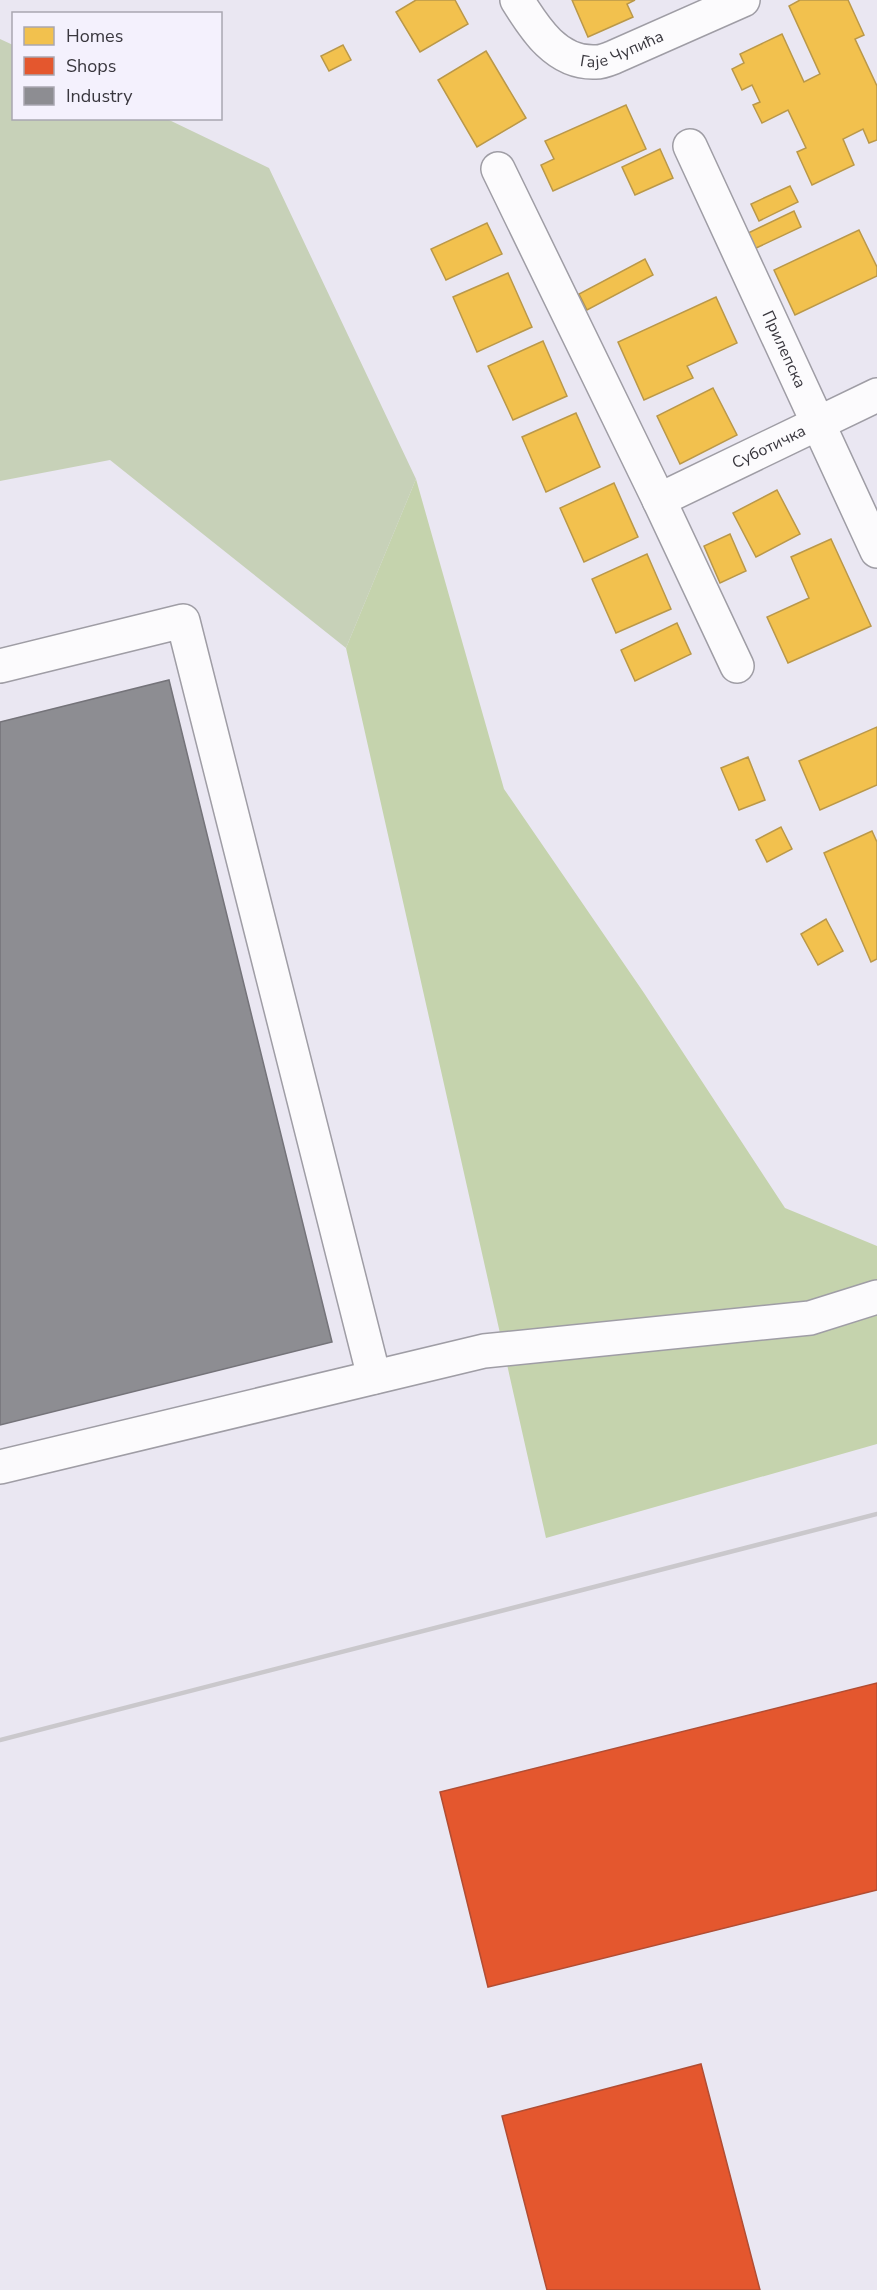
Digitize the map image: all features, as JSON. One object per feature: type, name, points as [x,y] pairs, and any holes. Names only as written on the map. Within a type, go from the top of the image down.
[{"type":"street","name":"Гаје Чупића","points":[[518,0],[548,44],[568,57],[596,62],[614,57],[743,0]]},
{"type":"street","name":"Прилепска","points":[[690,146],[877,551]]},
{"type":"street","points":[[498,169],[660,500],[736,666]]},
{"type":"street","name":"Суботичка","points":[[660,500],[877,395]]},
{"type":"street","points":[[0,666],[183,621],[374,1377]]},
{"type":"street","points":[[0,1467],[484,1351],[810,1318],[877,1297]]},
{"type":"green space","points":[[0,39],[12,45],[12,120],[169,120],[269,168],[416,479],[346,648],[110,460],[0,481]]},
{"type":"green space","points":[[416,479],[504,789],[644,993],[785,1208],[877,1246],[877,1444],[546,1538],[346,648]]},
{"type":"building: Homes","points":[[416,0],[455,0],[468,24],[420,52],[396,12]]},
{"type":"building: Homes","points":[[572,0],[635,0],[627,4],[633,17],[588,37]]},
{"type":"building: Homes","points":[[800,0],[848,0],[864,35],[855,39],[877,86],[877,140],[869,143],[863,129],[843,139],[854,165],[812,185],[797,152],[806,148],[788,110],[762,123],[753,105],[760,102],[752,85],[742,90],[732,69],[744,63],[740,54],[782,34],[804,82],[820,74],[789,6]]},
{"type":"building: Homes","points":[[343,45],[351,60],[329,71],[321,56]]},
{"type":"building: Homes","points":[[486,51],[526,118],[477,147],[438,80]]},
{"type":"building: Homes","points":[[626,105],[646,149],[553,191],[541,165],[554,159],[545,141]]},
{"type":"building: Homes","points":[[660,149],[673,178],[635,195],[622,167]]},
{"type":"building: Homes","points":[[790,186],[798,202],[759,221],[751,204]]},
{"type":"building: Homes","points":[[794,211],[801,227],[754,249],[746,234]]},
{"type":"building: Homes","points":[[487,223],[502,254],[446,280],[431,249]]},
{"type":"building: Homes","points":[[859,230],[877,267],[877,276],[795,315],[774,270]]},
{"type":"building: Homes","points":[[645,259],[653,275],[587,310],[579,294]]},
{"type":"building: Homes","points":[[508,273],[532,327],[477,352],[453,297]]},
{"type":"building: Homes","points":[[716,297],[737,343],[687,366],[693,378],[644,400],[618,342]]},
{"type":"building: Homes","points":[[543,341],[567,396],[513,420],[488,366]]},
{"type":"building: Homes","points":[[713,388],[737,435],[680,464],[657,416]]},
{"type":"building: Homes","points":[[576,413],[600,467],[546,492],[522,437]]},
{"type":"building: Homes","points":[[614,483],[638,537],[584,562],[560,508]]},
{"type":"building: Homes","points":[[777,490],[800,534],[756,557],[733,513]]},
{"type":"building: Homes","points":[[730,534],[746,571],[720,583],[704,546]]},
{"type":"building: Homes","points":[[831,539],[871,626],[788,663],[767,617],[809,598],[791,557]]},
{"type":"building: Homes","points":[[647,554],[671,609],[616,633],[592,579]]},
{"type":"building: Homes","points":[[677,623],[691,654],[635,681],[621,650]]},
{"type":"building: Homes","points":[[877,727],[877,785],[820,810],[799,761]]},
{"type":"building: Homes","points":[[748,757],[765,800],[739,810],[721,768]]},
{"type":"building: Homes","points":[[781,827],[792,849],[767,862],[756,840]]},
{"type":"building: Homes","points":[[872,831],[877,842],[877,959],[871,962],[824,853]]},
{"type":"building: Homes","points":[[826,919],[843,951],[818,965],[801,934]]},
{"type":"building: Shops","points":[[877,1683],[877,1890],[488,1987],[440,1792]]},
{"type":"building: Shops","points":[[701,2064],[760,2290],[547,2290],[502,2116]]},
{"type":"building: Industry","points":[[169,680],[332,1342],[0,1425],[0,722]]},
{"type":"railway","points":[[0,1740],[877,1514]]}]
